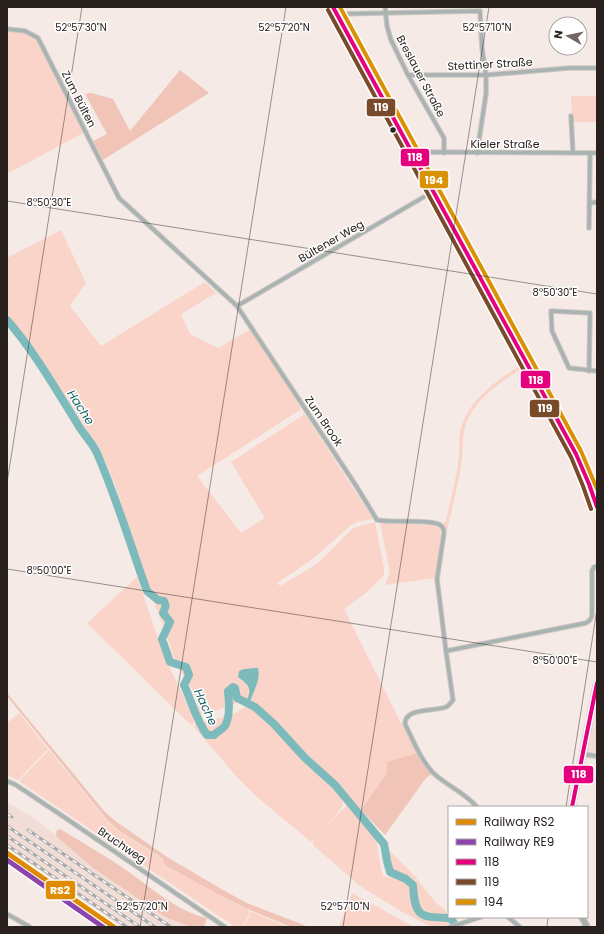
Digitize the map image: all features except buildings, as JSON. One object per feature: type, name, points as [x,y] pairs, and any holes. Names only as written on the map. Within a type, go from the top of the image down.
[{"type":"main road","points":[[333,7],[576,454],[597,507]]},
{"type":"main road","points":[[572,806],[597,683]]},
{"type":"main road","points":[[582,918],[587,927]]},
{"type":"street","name":"Breslauer Straße","points":[[385,7],[384,13],[391,40],[408,75],[444,138],[444,152]]},
{"type":"street","points":[[337,14],[480,11],[482,48],[486,75],[486,94],[477,153]]},
{"type":"street","name":"Zum Bülten","points":[[7,29],[25,31],[38,38],[119,198]]},
{"type":"street","name":"Stettiner Straße","points":[[408,75],[486,75],[569,68],[597,68]]},
{"type":"street","points":[[571,116],[572,153]]},
{"type":"street","name":"Kieler Straße","points":[[415,156],[422,152],[597,153]]},
{"type":"street","points":[[589,228],[590,153]]},
{"type":"street","name":"Bültener Weg","points":[[236,306],[434,191]]},
{"type":"street","name":"Zum Brook","points":[[119,198],[236,306],[351,478],[377,520],[384,522],[431,522],[439,524],[443,527],[444,533],[437,579],[453,700],[447,707],[412,713],[407,716],[404,724],[428,766],[436,776],[458,790],[476,806]]},
{"type":"street","points":[[590,202],[597,202]]},
{"type":"street","points":[[590,371],[590,313],[550,311],[552,331],[569,368],[590,371],[597,371]]},
{"type":"street","points":[[446,651],[586,623],[592,616],[592,571],[594,567],[597,566]]},
{"type":"street","points":[[582,754],[597,756]]},
{"type":"street","name":"Bruchweg","points":[[7,781],[16,785],[64,817],[225,927]]},
{"type":"street","points":[[7,914],[30,927]]},
{"type":"street","points":[[451,927],[478,918]]},
{"type":"street","points":[[509,918],[520,927]]},
{"type":"shaded area","points":[[7,31],[24,33],[37,41],[83,133],[7,174]]},
{"type":"shaded area","points":[[180,70],[209,93],[103,160],[93,141],[107,134],[85,94],[91,93],[113,99],[130,131]]},
{"type":"shaded area","points":[[571,96],[597,96],[597,122],[572,122]]},
{"type":"shaded area","points":[[61,230],[86,283],[70,306],[101,346],[205,282],[216,293],[181,314],[190,334],[218,348],[251,329],[301,408],[197,476],[241,533],[265,518],[231,462],[305,414],[373,519],[357,522],[351,525],[314,558],[277,583],[280,586],[317,564],[353,528],[375,522],[384,575],[366,593],[344,609],[401,723],[418,753],[387,773],[361,810],[338,783],[308,757],[276,722],[257,706],[245,700],[201,716],[192,689],[175,662],[143,573],[115,484],[98,445],[88,433],[82,421],[51,374],[7,313],[7,258]]},
{"type":"shaded area","points":[[519,366],[521,369],[494,388],[478,403],[467,422],[464,432],[461,467],[446,535],[446,529],[443,523],[446,522],[455,481],[461,426],[467,413],[480,397],[495,383]]},
{"type":"shaded area","points":[[380,523],[433,525],[439,528],[441,534],[435,578],[385,585],[390,572]]},
{"type":"shaded area","points":[[137,577],[164,656],[192,713],[194,720],[193,725],[190,724],[87,623]]},
{"type":"shaded area","points":[[7,693],[105,812],[114,820],[167,857],[223,890],[247,903],[309,927],[291,927],[250,910],[220,895],[165,865],[159,856],[118,830],[107,820],[7,696]]},
{"type":"shaded area","points":[[245,707],[259,713],[267,720],[302,762],[334,788],[342,798],[343,802],[339,811],[311,842],[257,797],[237,777],[194,727],[196,724],[234,714]]},
{"type":"shaded area","points":[[597,707],[597,760],[585,758]]},
{"type":"shaded area","points":[[19,713],[48,749],[18,780],[7,775],[7,723]]},
{"type":"shaded area","points":[[49,750],[107,821],[117,830],[159,857],[163,860],[165,865],[248,909],[249,915],[242,927],[235,927],[19,781]]},
{"type":"shaded area","points":[[418,753],[432,774],[426,778],[385,835],[361,810],[387,773],[387,762]]},
{"type":"shaded area","points":[[7,802],[42,824],[93,868],[165,917],[192,927],[100,927],[7,864]]},
{"type":"shaded area","points":[[347,805],[376,838],[383,876],[405,882],[407,884],[411,891],[412,904],[415,912],[422,917],[449,922],[449,926],[432,927],[402,912],[360,886],[313,845],[313,840]]},
{"type":"shaded area","points":[[60,829],[100,853],[173,904],[195,915],[207,918],[204,927],[192,927],[165,917],[93,868],[57,837],[57,830]]},
{"type":"shaded area","points":[[389,850],[413,874],[436,903],[443,908],[448,917],[432,914],[423,909],[417,901],[417,886],[415,881],[408,875],[392,869]]},
{"type":"shaded area","points":[[352,893],[414,927],[339,927]]},
{"type":"shaded area","points":[[249,911],[288,927],[243,927],[250,916]]},
{"type":"water","points":[[258,668],[259,673],[256,686],[250,702],[255,707],[245,703],[249,694],[249,688],[248,685],[238,677],[239,671]]},
{"type":"waterway","name":"Hache","points":[[7,320],[35,357],[96,451],[147,591],[158,600],[164,601],[165,603],[163,613],[170,622],[162,639],[170,662],[186,667],[189,675],[184,685],[197,717],[207,735],[214,735],[226,724],[229,709],[228,691],[233,687],[235,688],[237,698],[255,707],[274,724],[305,758],[335,785],[384,844],[390,872],[406,879],[413,885],[415,904],[421,914],[432,917],[448,918]]},
{"type":"waterway","name":"Hache","points":[[451,918],[456,927]]},
{"type":"railway","points":[[7,814],[12,817]]},
{"type":"railway","points":[[7,826],[155,927]]},
{"type":"railway","points":[[28,830],[171,927]]},
{"type":"railway","points":[[7,836],[140,927]]},
{"type":"railway","points":[[7,845],[127,927]]},
{"type":"rail line","name":"RS2","points":[[7,853],[114,927]]},
{"type":"rail line","name":"RE9","points":[[7,860],[103,927]]},
{"type":"transit line","name":"118","points":[[333,7],[576,454],[597,507]]},
{"type":"transit line","name":"194","points":[[340,7],[581,451],[597,489]]},
{"type":"transit line","name":"119","points":[[328,10],[571,457],[591,509]]},
{"type":"transit line","name":"118","points":[[572,806],[597,683]]}]
